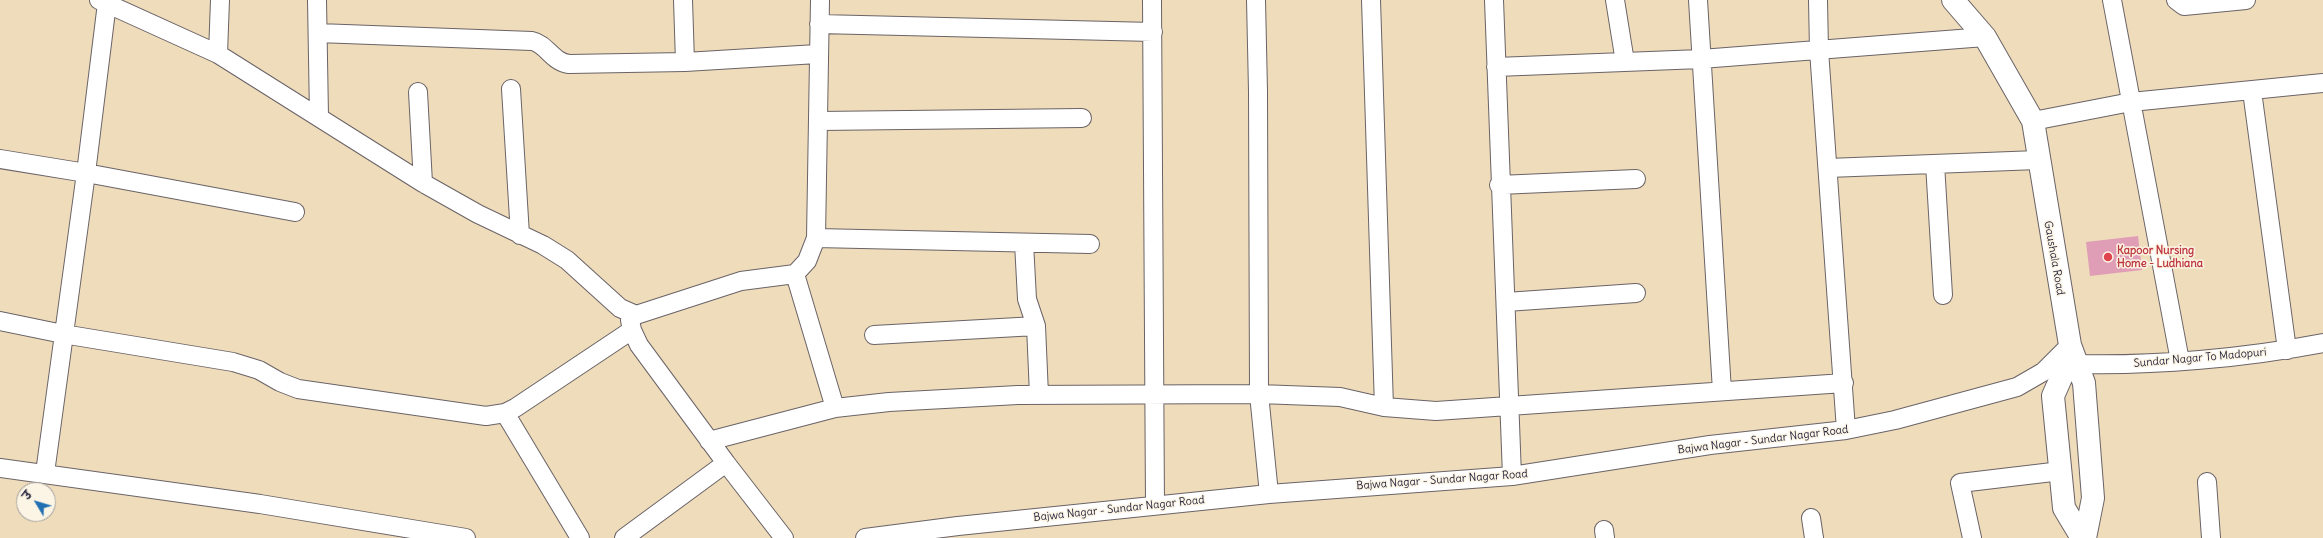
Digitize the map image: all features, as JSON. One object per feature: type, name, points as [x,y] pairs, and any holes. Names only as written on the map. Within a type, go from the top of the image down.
[{"type":"street","points":[[218,54],[220,0]]},
{"type":"street","points":[[317,0],[319,116]]},
{"type":"street","points":[[683,0],[685,62]]},
{"type":"street","points":[[0,321],[63,334],[233,362],[259,370],[280,382],[298,389],[486,416],[505,413],[630,322],[642,315],[741,281],[795,274],[807,261],[816,238],[819,121],[817,54],[820,0]]},
{"type":"street","points":[[1152,0],[1155,506]]},
{"type":"street","points":[[1256,0],[1258,91],[1259,394],[1269,494]]},
{"type":"street","points":[[1371,0],[1384,407]]},
{"type":"street","points":[[1494,0],[1499,185],[1506,302],[1512,476]]},
{"type":"street","points":[[1616,0],[1625,62]]},
{"type":"street","points":[[1698,0],[1722,391]]},
{"type":"street","points":[[1818,0],[1819,50],[1844,383],[1846,430]]},
{"type":"street","name":"Gaushala Road","points":[[1953,0],[1986,37],[2033,120],[2038,160],[2072,354],[2084,383],[2093,498],[2085,538]]},
{"type":"street","points":[[2112,0],[2180,360]]},
{"type":"street","points":[[2176,0],[2184,6],[2245,0]]},
{"type":"street","points":[[46,473],[63,334],[86,173],[103,1],[218,54],[319,116],[423,183],[478,214],[567,260],[630,322],[643,351],[709,441],[784,538]]},
{"type":"street","points":[[819,24],[1153,32]]},
{"type":"street","points":[[318,33],[532,41],[538,43],[558,61],[568,64],[685,62],[817,54]]},
{"type":"street","points":[[1496,67],[1701,59],[1986,37]]},
{"type":"street","points":[[2033,120],[2132,102],[2323,83]]},
{"type":"street","points":[[511,89],[520,235]]},
{"type":"street","points":[[2252,91],[2287,350]]},
{"type":"street","points":[[418,92],[423,183]]},
{"type":"street","points":[[819,121],[1082,118]]},
{"type":"street","points":[[0,159],[86,173],[295,212]]},
{"type":"street","points":[[1828,168],[2038,160]]},
{"type":"street","points":[[1935,164],[1943,295]]},
{"type":"street","points":[[1499,185],[1636,179]]},
{"type":"street","points":[[816,238],[1090,244]]},
{"type":"street","points":[[1024,243],[1027,299],[1036,326],[1038,395]]},
{"type":"street","points":[[795,274],[835,408]]},
{"type":"street","points":[[1506,302],[1636,292]]},
{"type":"street","points":[[874,335],[1036,326]]},
{"type":"street","name":"Sundar Nagar To Madopuri","points":[[2072,354],[2115,365],[2287,350],[2323,343]]},
{"type":"street","points":[[2072,354],[2053,396],[2064,508],[2082,538]]},
{"type":"street","name":"Bajwa Nagar - Sundar Nagar Road","points":[[865,538],[1269,494],[1512,476],[1710,445],[1846,430],[1895,420],[2017,387],[2072,354]]},
{"type":"street","points":[[709,441],[835,408],[889,402],[1038,395],[1259,394],[1340,397],[1384,407],[1436,411],[1844,383]]},
{"type":"street","points":[[505,413],[580,538]]},
{"type":"street","points":[[624,538],[726,463]]},
{"type":"street","points":[[0,468],[46,473],[260,504],[466,538]]},
{"type":"street","points":[[1972,538],[1960,483],[2060,471]]},
{"type":"street","points":[[2207,482],[2211,538]]},
{"type":"street","points":[[1811,518],[1814,538]]},
{"type":"building","points":[[2138,236],[2142,270],[2090,276],[2086,242]]},
{"type":"place","name":"Kapoor Nursing Home - Ludhiana","points":[[2108,257]]}]
